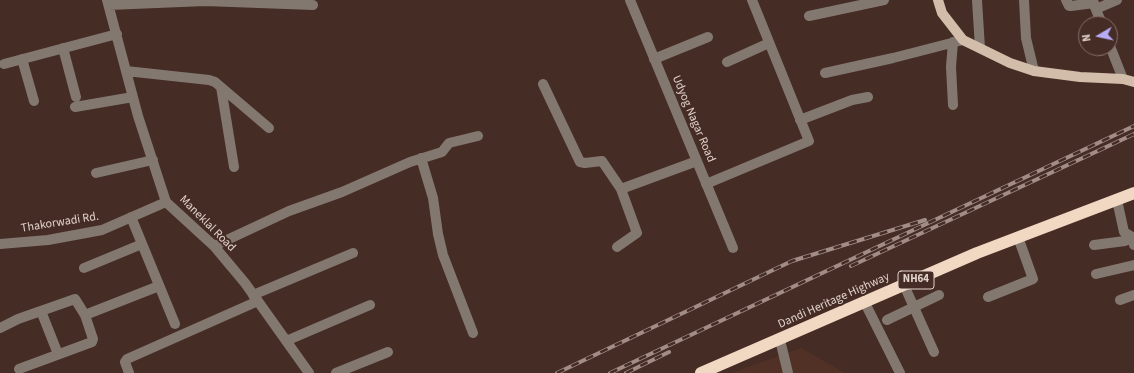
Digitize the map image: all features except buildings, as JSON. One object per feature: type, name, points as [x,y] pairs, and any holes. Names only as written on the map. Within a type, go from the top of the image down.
[{"type":"highway","name":"Dandi Heritage Highway","points":[[701,373],[780,340],[977,253],[1134,194]]},
{"type":"main road","points":[[938,0],[942,13],[958,41],[980,48],[1010,63],[1034,71],[1080,77],[1123,79],[1134,82]]},
{"type":"street","name":"Maneklal Road","points":[[309,373],[255,298],[214,246],[166,202],[133,97],[108,2],[205,0],[313,5]]},
{"type":"street","name":"Udyog Nagar Road","points":[[630,0],[733,248]]},
{"type":"street","points":[[706,184],[809,141],[752,0]]},
{"type":"street","points":[[809,16],[838,5],[884,0]]},
{"type":"street","points":[[977,0],[980,48]]},
{"type":"street","points":[[1024,0],[1026,38],[1034,71]]},
{"type":"street","points":[[1066,0],[1071,6],[1117,0]]},
{"type":"street","points":[[1094,4],[1099,16]]},
{"type":"street","points":[[4,64],[117,34]]},
{"type":"street","points":[[654,59],[708,37]]},
{"type":"street","points":[[825,73],[893,58],[958,41],[951,67],[953,105]]},
{"type":"street","points":[[727,62],[769,43]]},
{"type":"street","points":[[63,48],[75,102],[133,97]]},
{"type":"street","points":[[1114,56],[1123,79]]},
{"type":"street","points":[[22,59],[34,101]]},
{"type":"street","points":[[126,71],[209,80],[222,87],[269,128]]},
{"type":"street","points":[[543,84],[580,162],[605,163],[621,189],[637,232],[617,246]]},
{"type":"street","points":[[222,87],[234,167]]},
{"type":"street","points":[[800,120],[852,100],[868,97]]},
{"type":"street","points":[[214,246],[289,211],[342,192],[421,158],[442,152],[449,143],[478,136]]},
{"type":"street","points":[[421,158],[433,198],[438,234],[443,255],[473,333]]},
{"type":"street","points":[[96,173],[153,160]]},
{"type":"street","points":[[621,189],[697,161]]},
{"type":"street","points":[[1117,200],[1124,232],[1133,240]]},
{"type":"street","name":"Thakorwadi Rd.","points":[[0,244],[48,240],[102,230],[166,202]]},
{"type":"street","points":[[131,217],[175,324]]},
{"type":"street","points":[[988,297],[1032,279],[1018,237]]},
{"type":"street","points":[[1094,245],[1133,240]]},
{"type":"street","points":[[84,268],[142,244]]},
{"type":"street","points":[[129,373],[125,362],[127,359],[353,253]]},
{"type":"street","points":[[1096,274],[1134,265]]},
{"type":"street","points":[[904,285],[934,352]]},
{"type":"street","points":[[85,315],[159,286]]},
{"type":"street","points":[[887,320],[939,295]]},
{"type":"street","points":[[1120,300],[1134,296]]},
{"type":"street","points":[[0,328],[75,299],[85,315],[92,340],[19,369]]},
{"type":"street","points":[[864,303],[900,373]]},
{"type":"street","points":[[286,341],[370,305]]},
{"type":"street","points":[[41,311],[58,354]]},
{"type":"street","points":[[780,340],[788,373]]},
{"type":"street","points":[[336,373],[388,352]]},
{"type":"shaded area","points":[[801,348],[845,373],[731,373]]},
{"type":"railway","points":[[610,373],[1134,126]]},
{"type":"railway","points":[[851,266],[1134,134]]},
{"type":"railway","points":[[557,373],[792,261],[925,220]]},
{"type":"railway","points":[[626,373],[669,352]]}]
